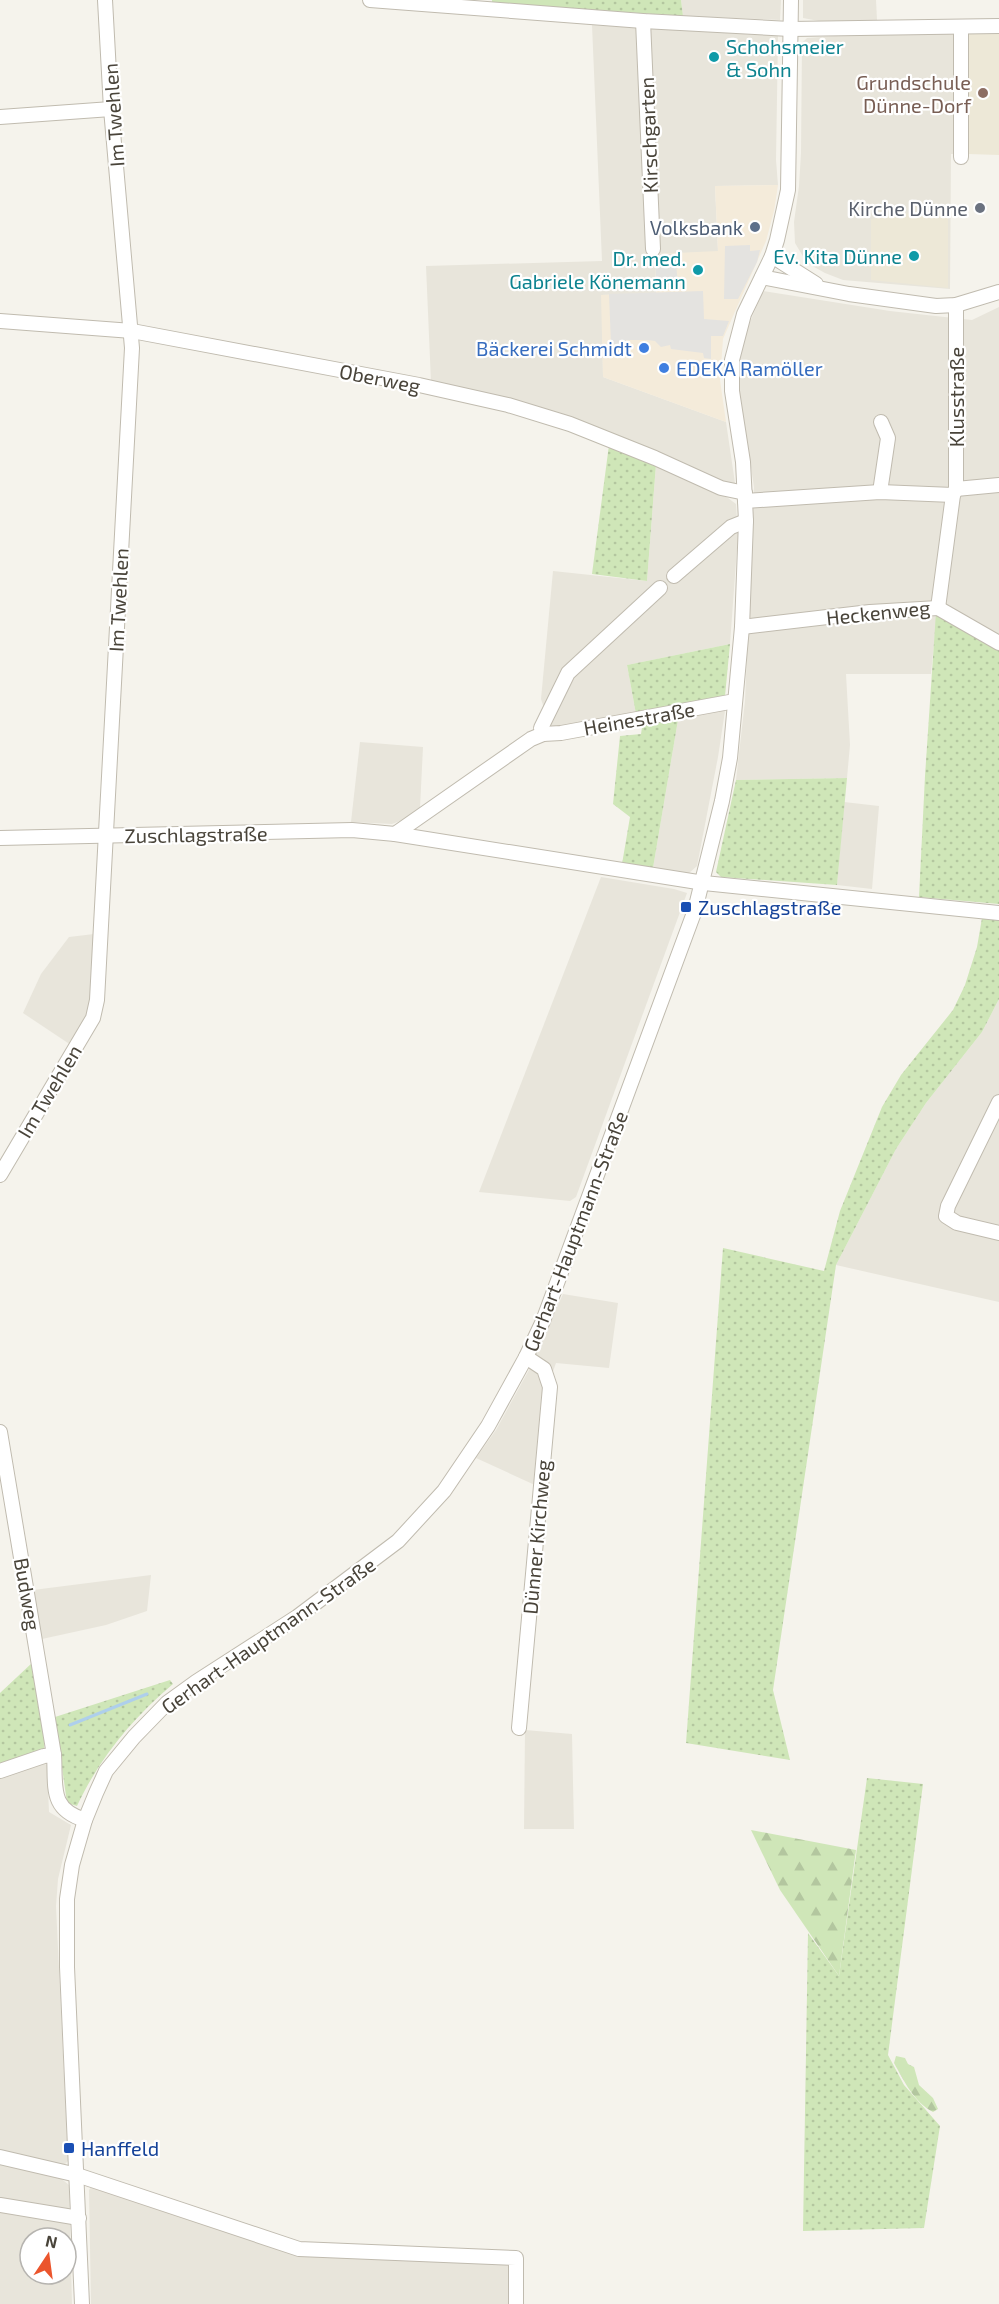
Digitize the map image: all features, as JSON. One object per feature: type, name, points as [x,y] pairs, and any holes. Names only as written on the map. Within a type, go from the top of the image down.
[{"type":"street","name":"Im Twehlen","points":[[0,1175],[93,1018],[97,1000],[132,331],[111,109],[105,0]]},
{"type":"street","points":[[370,0],[643,21],[790,29],[999,26]]},
{"type":"street","name":"Gerhart-Hauptmann-Straße","points":[[82,2304],[67,1967],[67,1899],[72,1865],[85,1820],[106,1771],[134,1737],[166,1704],[297,1617],[398,1541],[444,1491],[488,1426],[543,1321],[673,976],[704,882],[724,790],[742,627],[746,521],[732,392],[732,360],[744,314],[772,256],[788,190],[791,0]]},
{"type":"street","name":"Kirschgarten","points":[[643,21],[652,249]]},
{"type":"street","points":[[961,27],[961,157]]},
{"type":"street","points":[[0,117],[111,109]]},
{"type":"street","points":[[772,256],[820,287]]},
{"type":"street","points":[[762,278],[936,306],[956,305],[999,292]]},
{"type":"street","name":"Klusstraße","points":[[954,492],[956,305]]},
{"type":"street","name":"Oberweg","points":[[0,321],[132,331],[408,383],[508,405],[570,424],[745,497]]},
{"type":"street","points":[[880,492],[888,438],[881,422]]},
{"type":"street","points":[[745,497],[954,492],[999,485]]},
{"type":"street","name":"Heckenweg","points":[[742,627],[870,612],[938,608],[954,492]]},
{"type":"street","points":[[674,576],[731,527],[746,521]]},
{"type":"street","points":[[543,734],[541,728],[568,673],[660,588]]},
{"type":"street","points":[[938,608],[999,643]]},
{"type":"street","name":"Heinestraße","points":[[395,834],[531,739],[543,734],[561,733],[735,701]]},
{"type":"street","name":"Zuschlagstraße","points":[[0,838],[352,830],[395,834],[704,882],[999,913]]},
{"type":"street","points":[[999,1102],[948,1206],[946,1216],[957,1223],[999,1233]]},
{"type":"street","name":"Dünner Kirchweg","points":[[519,1728],[550,1387],[544,1369],[526,1357]]},
{"type":"street","name":"Budweg","points":[[0,1432],[54,1755],[57,1798],[68,1815],[85,1820]]},
{"type":"street","points":[[0,1771],[44,1756],[54,1755]]},
{"type":"street","points":[[0,2157],[77,2175],[299,2249],[516,2258],[516,2304]]},
{"type":"street","points":[[0,2205],[79,2218]]},
{"type":"shaded area","points":[[681,0],[781,0],[780,20],[683,16]]},
{"type":"shaded area","points":[[803,0],[876,0],[877,20],[824,22],[803,18]]},
{"type":"shaded area","points":[[592,25],[778,36],[776,160],[778,185],[715,186],[718,252],[655,254],[656,293],[602,295],[603,377],[726,422],[735,483],[721,482],[579,420],[515,400],[431,382],[426,266],[602,261]]},
{"type":"shaded area","name":"Grundschule Dünne-Dorf","points":[[999,31],[999,155],[968,154],[965,32]]},
{"type":"shaded area","points":[[965,32],[968,154],[951,154],[950,289],[843,280],[807,263],[795,243],[794,222],[801,153],[802,43],[807,38],[848,35]]},
{"type":"shaded area","points":[[778,185],[766,241],[723,339],[720,380],[726,422],[603,377],[601,295],[656,293],[655,254],[718,251],[715,186]]},
{"type":"shaded area","points":[[924,211],[948,212],[948,288],[871,280],[871,219]]},
{"type":"shaded area","points":[[750,245],[750,251],[760,250],[757,262],[738,299],[724,299],[725,246]]},
{"type":"shaded area","points":[[660,254],[675,254],[678,284],[665,285],[656,282],[655,260]]},
{"type":"shaded area","points":[[703,291],[704,319],[729,321],[723,336],[711,336],[711,359],[704,358],[703,353],[671,349],[670,345],[661,347],[655,341],[626,340],[626,344],[611,344],[609,294]]},
{"type":"shaded area","points":[[763,291],[890,311],[972,320],[999,307],[999,640],[937,612],[931,674],[846,674],[850,745],[847,778],[736,780],[745,701],[754,487],[740,395],[739,360],[745,334]]},
{"type":"shaded area","points":[[656,464],[736,504],[738,534],[730,644],[627,665],[636,714],[563,728],[550,726],[541,699],[553,571],[647,581]]},
{"type":"shaded area","points":[[720,708],[725,711],[697,866],[689,873],[653,868],[679,714]]},
{"type":"shaded area","points":[[360,742],[423,747],[420,808],[408,818],[392,824],[351,822]]},
{"type":"shaded area","points":[[844,802],[879,806],[872,889],[837,885]]},
{"type":"shaded area","points":[[601,877],[687,893],[576,1197],[570,1201],[479,1192]]},
{"type":"shaded area","points":[[94,934],[93,999],[89,1015],[71,1045],[23,1013],[41,974],[69,937]]},
{"type":"shaded area","points":[[999,999],[999,1302],[836,1265],[896,1149],[926,1103],[982,1032]]},
{"type":"shaded area","points":[[563,1294],[618,1303],[609,1368],[556,1363],[547,1388],[537,1486],[476,1458],[496,1430],[530,1368]]},
{"type":"shaded area","points":[[151,1575],[147,1611],[106,1625],[42,1639],[33,1590]]},
{"type":"shaded area","points":[[525,1730],[572,1734],[574,1829],[524,1829]]},
{"type":"shaded area","points":[[41,1762],[47,1765],[49,1812],[71,1825],[58,1879],[56,1906],[68,2161],[63,2166],[0,2151],[0,1776]]},
{"type":"shaded area","points":[[0,2163],[59,2177],[69,2185],[70,2226],[18,2226],[18,2286],[72,2286],[72,2304],[0,2304]]},
{"type":"shaded area","points":[[92,2186],[299,2254],[414,2261],[512,2262],[511,2304],[91,2304],[89,2190]]},
{"type":"green space","points":[[492,0],[565,0],[565,8],[492,4]]},
{"type":"green space","points":[[565,0],[681,0],[683,16],[565,8]]},
{"type":"green space","points":[[609,445],[656,464],[647,581],[592,574]]},
{"type":"green space","points":[[936,612],[999,646],[999,904],[919,897]]},
{"type":"green space","points":[[730,644],[725,696],[636,714],[627,665]]},
{"type":"green space","points":[[679,714],[653,868],[622,864],[630,817],[613,804],[620,736],[641,734],[643,721]]},
{"type":"green space","points":[[847,778],[837,885],[721,877],[716,872],[736,780]]},
{"type":"green space","points":[[982,918],[999,919],[999,999],[982,1032],[926,1103],[896,1149],[836,1265],[773,1690],[790,1760],[686,1743],[723,1248],[824,1271],[840,1211],[882,1107],[901,1075],[953,1010],[965,985],[977,947]]},
{"type":"green space","points":[[33,1662],[45,1733],[44,1751],[0,1767],[0,1693]]},
{"type":"green space","points":[[170,1680],[173,1684],[118,1740],[96,1771],[77,1806],[67,1803],[55,1717]]},
{"type":"green space","points":[[867,1778],[923,1784],[888,2055],[904,2085],[940,2126],[924,2228],[803,2231],[808,1933],[839,1976]]},
{"type":"green space","points":[[751,1830],[856,1850],[839,1976],[780,1890]]},
{"type":"green space","points":[[896,2056],[905,2058],[908,2064],[914,2067],[919,2085],[933,2098],[938,2109],[933,2112],[915,2097],[894,2063]]},
{"type":"waterway","points":[[70,1725],[147,1694]]},
{"type":"place","name":"Schohsmeier & Sohn","points":[[714,57]]},
{"type":"place","name":"Grundschule Dünne-Dorf","points":[[983,93]]},
{"type":"place","name":"Kirche Dünne","points":[[980,208]]},
{"type":"place","name":"Volksbank","points":[[755,227]]},
{"type":"place","name":"Ev. Kita Dünne","points":[[914,256]]},
{"type":"place","name":"Dr. med. Gabriele Könemann","points":[[698,270]]},
{"type":"place","name":"Bäckerei Schmidt","points":[[644,348]]},
{"type":"place","name":"EDEKA Ramöller","points":[[664,368]]},
{"type":"place","name":"Zuschlagstraße","points":[[686,907]]},
{"type":"place","name":"Hanffeld","points":[[69,2148]]}]
